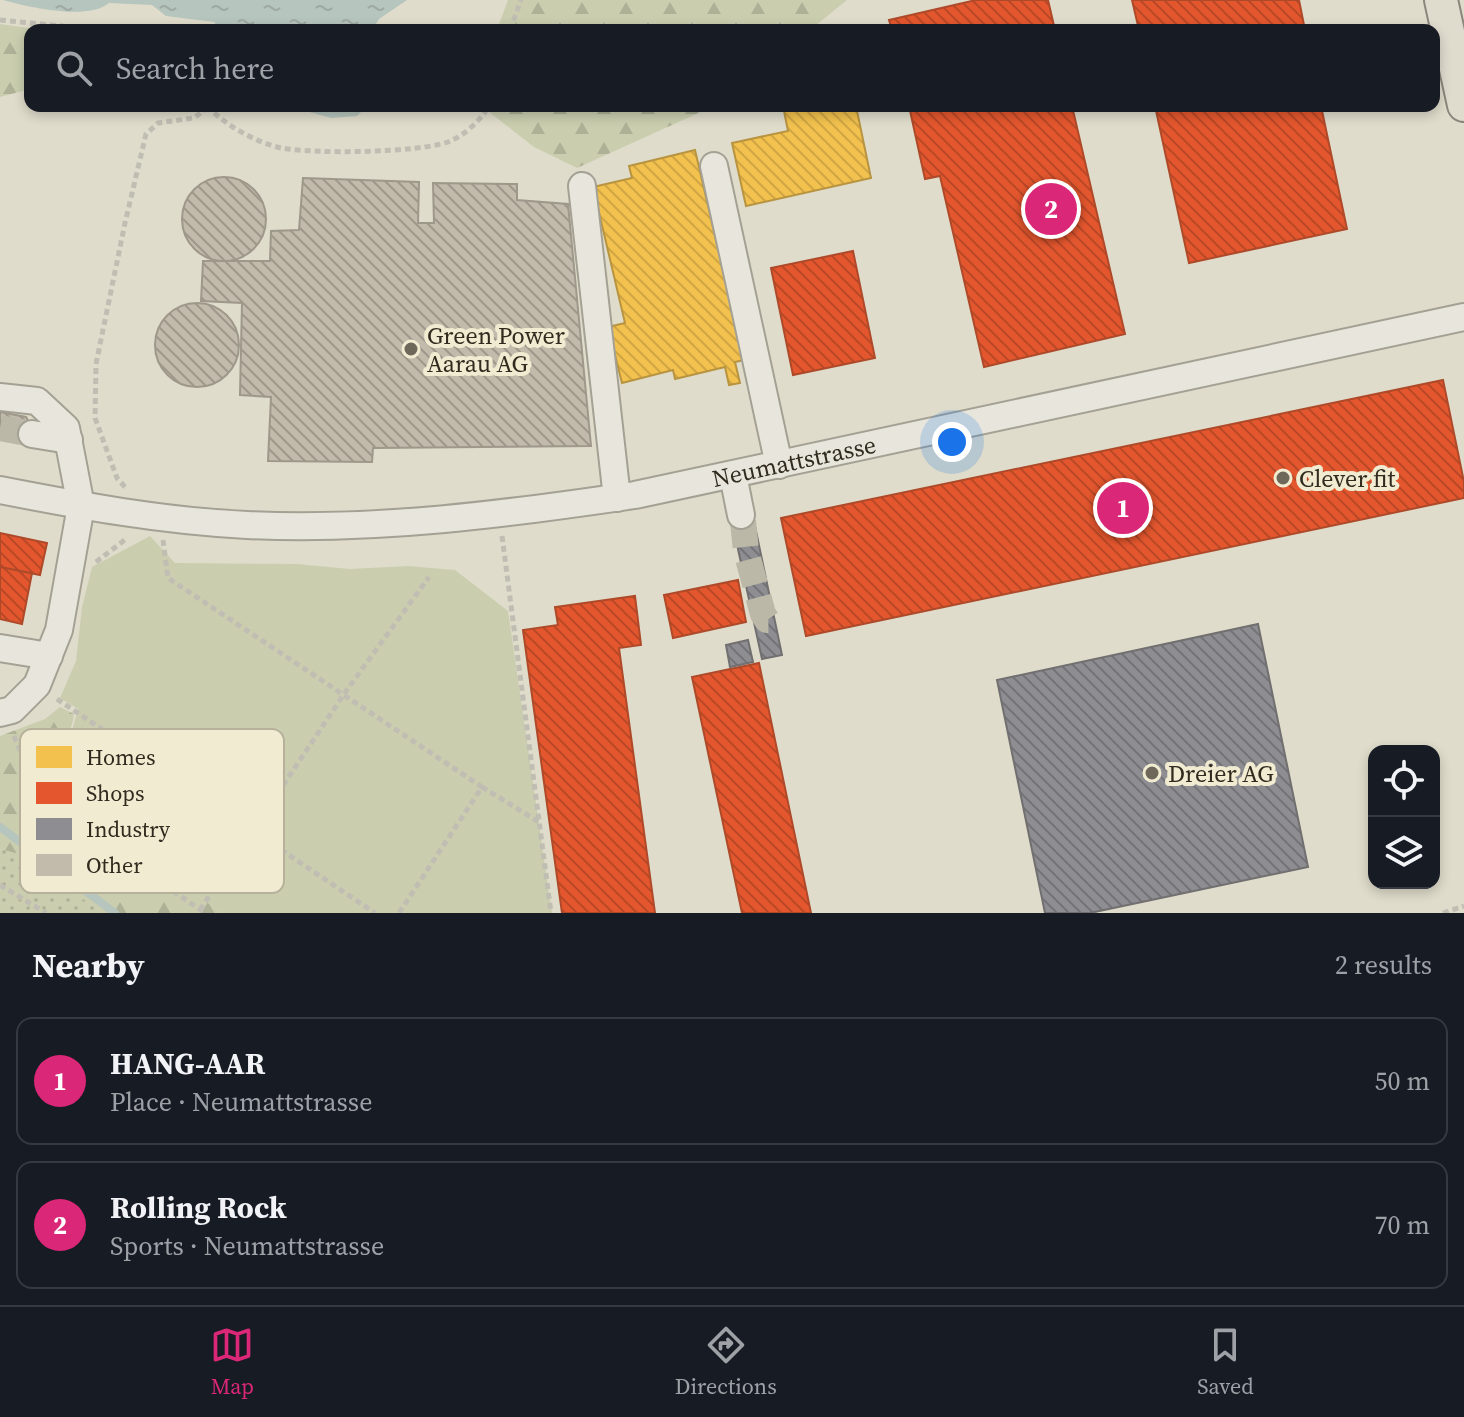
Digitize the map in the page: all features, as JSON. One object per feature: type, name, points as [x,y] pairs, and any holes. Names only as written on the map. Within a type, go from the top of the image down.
[{"type":"main road","points":[[1441,0],[1464,105]]},
{"type":"street","points":[[714,166],[779,465]]},
{"type":"street","points":[[582,186],[617,498]]},
{"type":"street","name":"Neumattstrasse","points":[[0,490],[114,511],[247,525],[357,525],[500,515],[617,498],[733,475],[1172,377],[1464,317]]},
{"type":"street","points":[[0,397],[37,401],[66,428],[81,506],[59,630],[49,656],[37,685],[12,710],[0,713]]},
{"type":"street","points":[[32,434],[69,440]]},
{"type":"street","points":[[733,475],[741,515]]},
{"type":"street","points":[[0,648],[49,656]]},
{"type":"path","points":[[512,24],[521,0]]},
{"type":"path","points":[[0,20],[41,24]]},
{"type":"path","points":[[201,112],[194,118],[158,123],[146,134],[96,364],[95,418],[117,478],[158,517],[168,578],[539,822]]},
{"type":"path","points":[[214,112],[240,131],[283,148],[367,150],[448,142],[471,127],[484,112]]},
{"type":"path","points":[[500,515],[551,913]]},
{"type":"path","points":[[284,784],[429,577]]},
{"type":"path","points":[[57,699],[102,729]]},
{"type":"path","points":[[14,736],[20,750]]},
{"type":"path","points":[[399,913],[482,787]]},
{"type":"path","points":[[284,851],[375,913]]},
{"type":"path","points":[[0,885],[46,913]]},
{"type":"path","points":[[176,893],[203,912],[215,893]]},
{"type":"path","points":[[1443,913],[1464,906]]},
{"type":"green space","points":[[508,0],[847,0],[817,24],[499,24]]},
{"type":"green space","points":[[0,24],[24,27],[24,91],[0,97]]},
{"type":"green space","points":[[489,112],[701,112],[577,168],[534,147]]},
{"type":"green space","points":[[150,536],[175,563],[297,564],[350,569],[408,566],[455,570],[508,611],[552,913],[223,913],[193,893],[284,893],[284,729],[73,729],[78,709],[60,698],[76,661],[82,607],[92,567]]},
{"type":"green space","points":[[60,707],[74,714],[70,729],[20,729],[20,855],[0,849],[0,736],[45,719]]},
{"type":"green space","points":[[0,849],[20,855],[20,893],[74,893],[103,913],[0,913]]},
{"type":"green space","points":[[74,893],[193,893],[223,913],[103,913]]},
{"type":"water","points":[[3,0],[407,0],[376,24],[216,24],[166,16],[152,5],[109,3],[87,11],[42,9]]},
{"type":"water","points":[[310,112],[361,112],[357,116],[331,118]]},
{"type":"building: Homes","points":[[784,112],[857,112],[871,178],[746,206],[732,143],[788,131]]},
{"type":"building: Homes","points":[[695,150],[744,360],[735,362],[740,383],[729,385],[725,367],[675,379],[673,370],[622,383],[608,327],[625,323],[593,187],[632,178],[629,166]]},
{"type":"building: Shops","points":[[976,0],[1048,0],[1054,24],[890,24],[889,20]]},
{"type":"building: Shops","points":[[1132,0],[1299,0],[1304,24],[1138,24]]},
{"type":"building: Shops","points":[[910,112],[1073,112],[1125,334],[984,367],[940,176],[925,179]]},
{"type":"building: Shops","points":[[1156,112],[1322,112],[1347,229],[1189,263]]},
{"type":"building: Shops","points":[[853,251],[875,358],[793,375],[771,268]]},
{"type":"building: Shops","points":[[1443,380],[1464,482],[1464,498],[806,636],[781,518]]},
{"type":"building: Shops","points":[[0,533],[47,543],[40,575],[0,567]]},
{"type":"building: Shops","points":[[0,567],[32,573],[22,624],[0,619]]},
{"type":"building: Shops","points":[[738,580],[746,622],[673,638],[664,595]]},
{"type":"building: Shops","points":[[635,596],[641,645],[619,648],[655,913],[562,913],[523,630],[558,625],[555,607]]},
{"type":"building: Shops","points":[[759,663],[811,913],[742,913],[692,677]]},
{"type":"building: Industry","points":[[752,512],[782,655],[762,659],[731,517]]},
{"type":"building: Industry","name":"Dreier AG","points":[[1258,624],[1308,867],[1090,913],[1045,913],[997,680]]},
{"type":"building: Industry","points":[[748,640],[753,662],[730,667],[726,645]]},
{"type":"building: Other","points":[[224,177],[240,180],[254,189],[263,203],[266,219],[263,235],[254,249],[240,258],[224,261],[208,258],[194,249],[185,235],[182,219],[185,203],[194,189],[208,180]]},
{"type":"building: Other","name":"Green Power Aarau AG","points":[[303,178],[419,182],[418,223],[434,223],[433,183],[517,184],[517,200],[568,204],[591,446],[373,448],[372,462],[268,461],[271,397],[240,395],[242,303],[201,301],[203,261],[270,261],[271,231],[299,230]]},
{"type":"building: Other","points":[[197,303],[213,306],[227,315],[236,329],[239,345],[236,361],[227,375],[213,384],[197,387],[181,384],[167,375],[158,361],[155,345],[158,329],[167,315],[181,306]]},
{"type":"building: Other","points":[[0,412],[26,417],[33,429],[32,436],[18,443],[0,439]]},
{"type":"waterway","points":[[0,827],[20,842]]},
{"type":"waterway","points":[[88,893],[115,913]]},
{"type":"tunnel","points":[[0,428],[32,434]]},
{"type":"tunnel","points":[[743,521],[746,551],[763,614],[767,620],[775,620]]},
{"type":"place","name":"Rolling Rock","points":[[1051,209]]},
{"type":"place","name":"Green Power Aarau AG","points":[[411,349]]},
{"type":"place","name":"Clever fit","points":[[1283,478]]},
{"type":"place","name":"HANG-AAR","points":[[1123,508]]},
{"type":"place","name":"Dreier AG","points":[[1152,773]]}]
